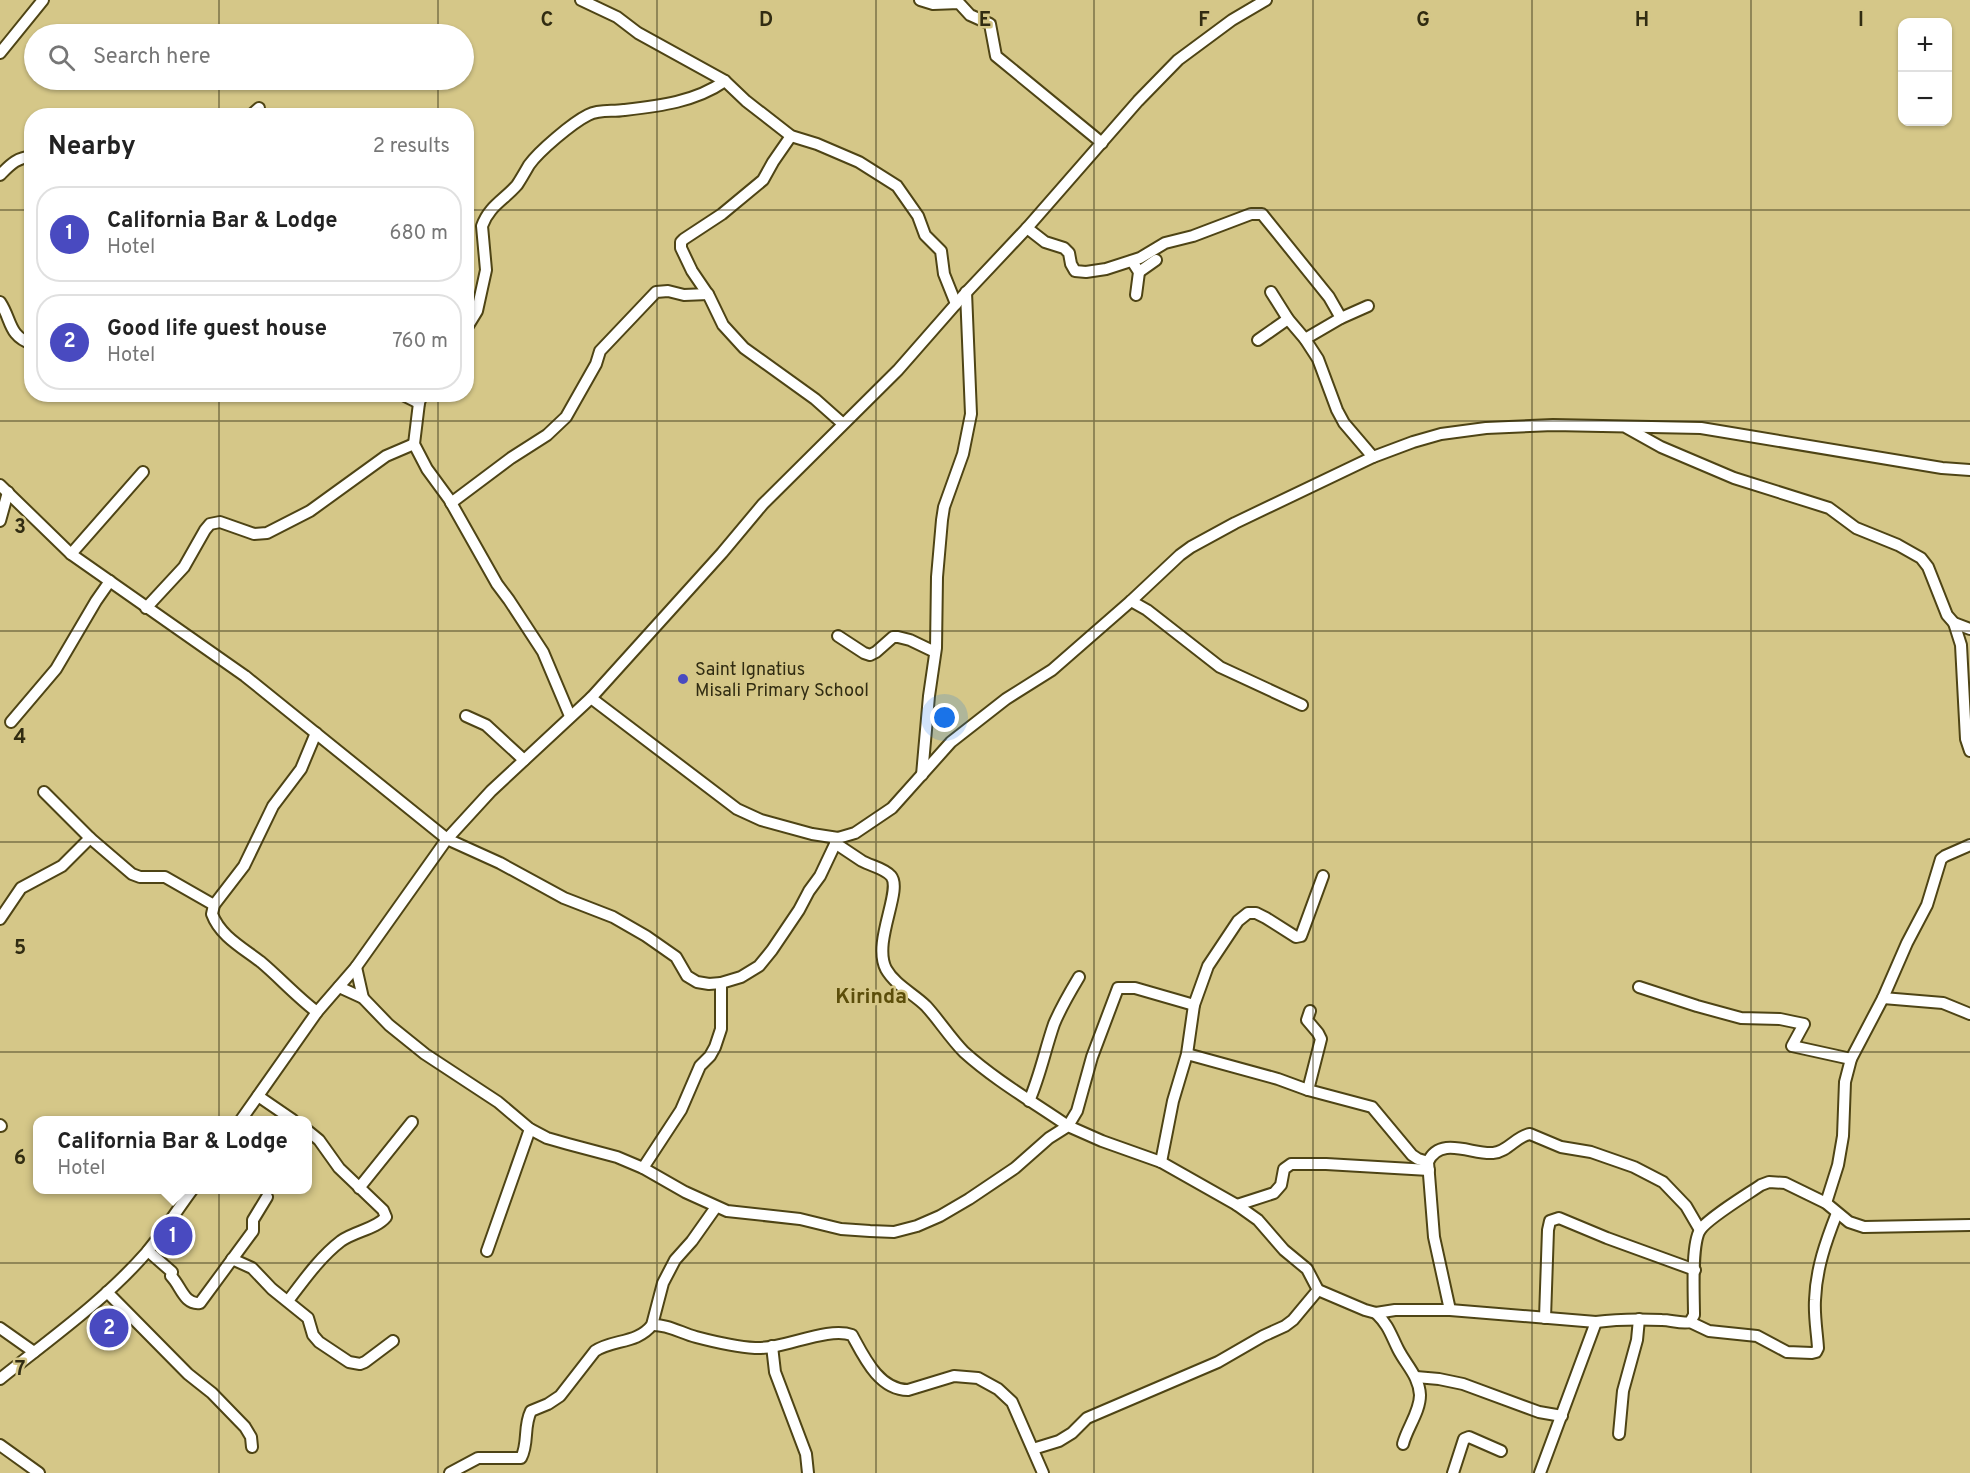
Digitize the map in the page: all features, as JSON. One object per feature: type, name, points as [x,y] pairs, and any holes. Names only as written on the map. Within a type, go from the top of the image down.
[{"type":"street","points":[[0,53],[43,0]]},
{"type":"street","points":[[581,0],[617,17],[638,33],[724,81],[791,136],[817,144],[859,162],[897,186],[918,216],[925,235],[941,250],[944,274],[956,303]]},
{"type":"street","points":[[920,0],[933,4],[959,3],[970,15],[990,24],[996,56],[1102,143]]},
{"type":"street","points":[[244,1116],[317,1012],[356,967],[447,839],[491,791],[591,698],[722,553],[763,504],[793,476],[842,423],[898,370],[966,292],[1028,228],[1138,101],[1178,60],[1232,20],[1266,0]]},
{"type":"street","points":[[474,316],[486,270],[482,226],[484,220],[492,207],[510,193],[529,165],[542,151],[588,115],[600,111],[622,111],[681,101],[699,96],[724,81]]},
{"type":"street","points":[[791,136],[763,180],[722,214],[681,242],[681,248],[692,272],[708,294],[723,325],[744,348],[815,399],[842,423]]},
{"type":"street","points":[[0,175],[24,157]]},
{"type":"street","points":[[1028,228],[1045,242],[1064,248],[1069,253],[1071,264],[1076,271],[1086,272],[1132,261],[1165,243],[1193,236],[1251,214],[1262,214],[1329,297],[1341,318]]},
{"type":"street","points":[[1139,272],[1156,260]]},
{"type":"street","points":[[1132,261],[1139,272],[1136,295]]},
{"type":"street","points":[[451,503],[511,458],[547,435],[566,417],[596,364],[600,351],[656,292],[668,291],[684,295],[708,294]]},
{"type":"street","points":[[922,775],[935,652],[942,520],[944,507],[963,454],[971,414],[966,292]]},
{"type":"street","points":[[1271,292],[1288,320],[1305,339],[1318,359],[1344,423],[1373,457]]},
{"type":"street","points":[[0,302],[15,334],[24,341]]},
{"type":"street","points":[[1305,339],[1341,318],[1368,306]]},
{"type":"street","points":[[1258,340],[1288,320]]},
{"type":"street","points":[[421,402],[414,444],[427,469],[451,503],[496,584],[543,652],[570,716]]},
{"type":"street","points":[[4,488],[71,554],[245,676],[447,839],[564,897],[613,917],[676,957],[687,976],[697,982],[709,984],[741,977],[759,966],[820,876],[837,841],[855,833],[892,808],[951,742],[1006,699],[1052,669],[1173,562],[1191,548],[1235,523],[1373,457],[1413,442],[1460,430],[1553,425],[1701,428],[1942,468],[1970,470]]},
{"type":"street","points":[[1624,427],[1661,447],[1734,478],[1829,508],[1856,528],[1898,545],[1921,558],[1928,567],[1942,606],[1954,623],[1961,645],[1966,739],[1970,751]]},
{"type":"street","points":[[146,608],[184,567],[210,524],[220,522],[254,534],[267,533],[310,511],[386,456],[414,444]]},
{"type":"street","points":[[71,554],[143,472]]},
{"type":"street","points":[[0,521],[4,488]]},
{"type":"street","points":[[11,722],[56,669],[96,601],[111,581]]},
{"type":"street","points":[[1131,601],[1147,610],[1220,667],[1302,705]]},
{"type":"street","points":[[1954,623],[1970,629]]},
{"type":"street","points":[[838,636],[870,655],[893,637],[910,640],[935,652]]},
{"type":"street","points":[[591,698],[737,809],[761,820],[837,841],[864,862],[887,872],[893,880],[894,889],[881,945],[886,970],[925,1006],[963,1051],[1029,1101],[1068,1126],[1161,1162],[1237,1205],[1258,1220],[1284,1250],[1307,1269],[1318,1290],[1376,1314],[1386,1323],[1398,1349],[1416,1377],[1420,1394],[1403,1444]]},
{"type":"street","points":[[466,716],[486,725],[524,760]]},
{"type":"street","points":[[316,733],[301,769],[273,806],[244,866],[212,909],[213,918],[224,934],[317,1012]]},
{"type":"street","points":[[44,792],[90,838],[132,874],[140,877],[165,877],[214,905]]},
{"type":"street","points":[[0,919],[21,888],[62,866],[90,838]]},
{"type":"street","points":[[1826,1203],[1838,1165],[1843,1136],[1845,1082],[1851,1059],[1927,905],[1941,859],[1945,855],[1970,845]]},
{"type":"street","points":[[1161,1162],[1173,1101],[1186,1054],[1194,1005],[1208,966],[1239,921],[1248,914],[1256,913],[1299,938],[1305,928],[1323,876]]},
{"type":"street","points":[[356,967],[363,998]]},
{"type":"street","points":[[1029,1101],[1037,1083],[1055,1023],[1079,977]]},
{"type":"street","points":[[643,1168],[681,1110],[700,1066],[715,1047],[721,1029],[721,983]]},
{"type":"street","points":[[339,987],[363,998],[389,1025],[425,1054],[498,1102],[530,1129],[547,1138],[617,1157],[643,1168],[716,1207],[738,1213],[800,1219],[841,1229],[894,1232],[917,1226],[940,1216],[969,1199],[1015,1168],[1049,1138],[1068,1126],[1077,1111],[1092,1057],[1118,988],[1135,988],[1194,1005]]},
{"type":"street","points":[[1639,987],[1741,1018],[1779,1019],[1804,1024],[1792,1046],[1851,1059]]},
{"type":"street","points":[[1883,998],[1943,1004],[1970,1014]]},
{"type":"street","points":[[1308,1090],[1321,1039],[1307,1020],[1310,1011]]},
{"type":"street","points":[[1186,1054],[1372,1107],[1412,1155],[1428,1166]]},
{"type":"street","points":[[258,1096],[287,1116]]},
{"type":"street","points":[[359,1188],[412,1122]]},
{"type":"street","points":[[487,1251],[530,1129]]},
{"type":"street","points":[[288,1301],[321,1259],[339,1243],[386,1217],[383,1210],[339,1168],[319,1140],[312,1134]]},
{"type":"street","points":[[1450,1310],[1434,1237],[1428,1166],[1433,1154],[1448,1148],[1466,1148],[1495,1153],[1524,1135],[1537,1136],[1561,1147],[1591,1152],[1634,1167],[1663,1182],[1686,1206],[1700,1230]]},
{"type":"street","points":[[1237,1205],[1274,1193],[1281,1185],[1284,1169],[1291,1164],[1428,1166]]},
{"type":"street","points":[[1376,1314],[1395,1310],[1450,1310],[1596,1322],[1624,1318],[1675,1321],[1684,1324],[1689,1322],[1694,1315],[1695,1251],[1700,1230],[1716,1215],[1769,1182],[1785,1183],[1826,1203],[1849,1222],[1864,1227],[1970,1225]]},
{"type":"street","points":[[0,1379],[107,1292],[148,1251],[189,1194]]},
{"type":"street","points":[[148,1251],[172,1272],[171,1276],[188,1302],[200,1303],[253,1231],[253,1220],[267,1197]]},
{"type":"street","points":[[657,1325],[655,1312],[663,1283],[675,1260],[692,1241],[716,1207]]},
{"type":"street","points":[[1689,1322],[1709,1331],[1757,1336],[1787,1352],[1816,1352],[1818,1348],[1814,1302],[1818,1270],[1837,1213]]},
{"type":"street","points":[[1545,1318],[1548,1230],[1550,1221],[1555,1218],[1695,1270]]},
{"type":"street","points":[[232,1259],[252,1268],[272,1289],[308,1318],[315,1339],[349,1362],[360,1364],[365,1362],[393,1341]]},
{"type":"street","points":[[1033,1449],[1059,1441],[1072,1433],[1087,1418],[1218,1362],[1285,1326],[1293,1320],[1318,1290]]},
{"type":"street","points":[[107,1292],[188,1374],[212,1393],[246,1427],[251,1437],[252,1447]]},
{"type":"street","points":[[1619,1434],[1623,1390],[1637,1340],[1639,1319]]},
{"type":"street","points":[[1540,1473],[1596,1322]]},
{"type":"street","points":[[450,1473],[478,1458],[521,1458],[526,1448],[527,1419],[531,1411],[548,1404],[560,1395],[595,1351],[603,1346],[639,1336],[657,1325],[706,1339],[757,1349],[834,1334],[849,1334],[852,1335],[875,1372],[887,1384],[908,1390],[954,1376],[978,1378],[998,1389],[1012,1402],[1043,1473]]},
{"type":"street","points":[[0,1328],[34,1352]]},
{"type":"street","points":[[772,1346],[775,1372],[806,1455],[808,1473]]},
{"type":"street","points":[[1416,1377],[1463,1384],[1539,1412],[1562,1416]]},
{"type":"street","points":[[1453,1473],[1464,1439],[1469,1437],[1502,1451]]},
{"type":"street","points":[[0,1445],[39,1473]]},
{"type":"place","name":"Saint Ignatius Misali Primary School","points":[[683,679]]},
{"type":"place","name":"California Bar & Lodge","points":[[173,1236]]},
{"type":"place","name":"Good life guest house","points":[[109,1328]]},
{"type":"district","name":"Kirinda","points":[[871,996]]}]
